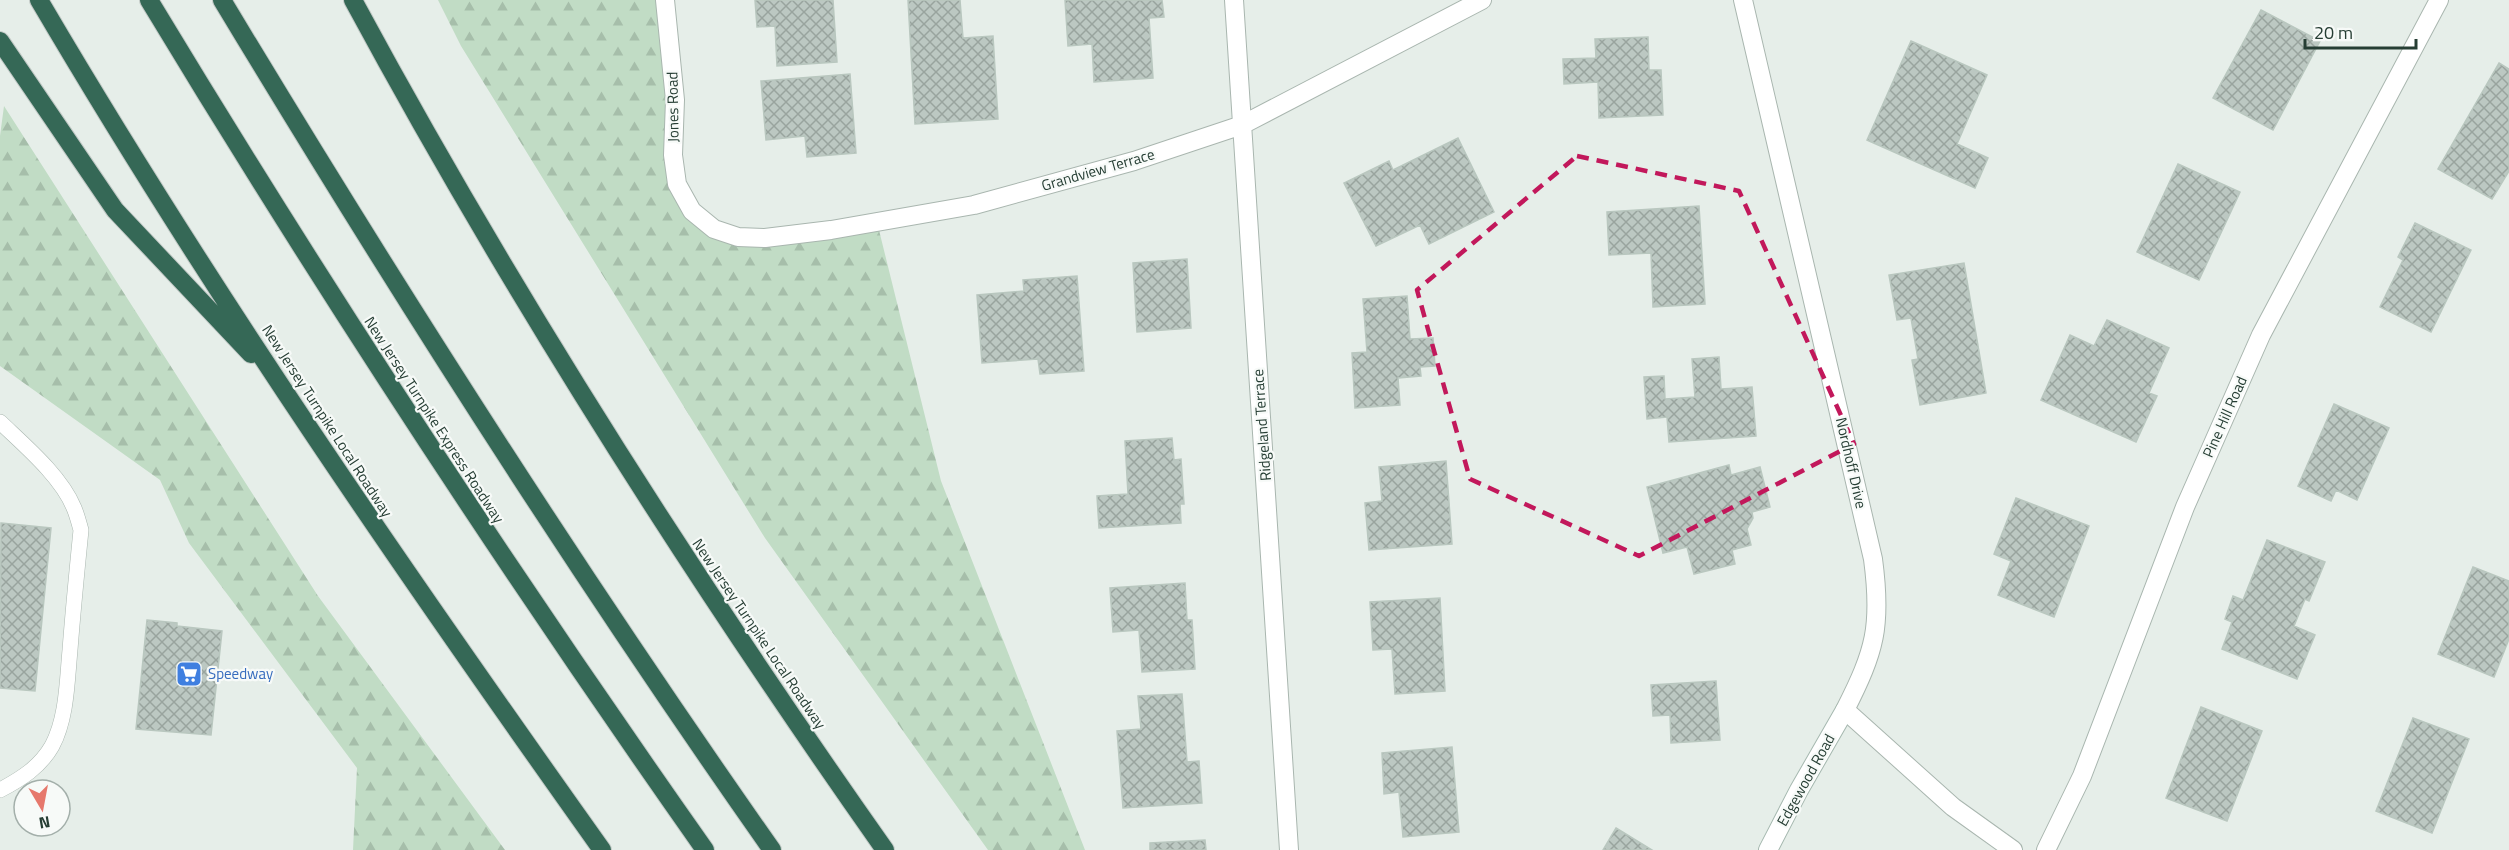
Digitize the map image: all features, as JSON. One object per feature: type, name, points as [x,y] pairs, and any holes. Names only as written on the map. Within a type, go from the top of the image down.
[{"type":"highway","name":"New Jersey Turnpike Local Roadway","points":[[39,0],[136,161],[283,388],[457,646],[602,850]]},
{"type":"highway","name":"New Jersey Turnpike Express Roadway","points":[[149,0],[285,224],[464,501],[705,850]]},
{"type":"highway","points":[[222,0],[356,220],[497,443],[629,643],[772,850]]},
{"type":"highway","name":"New Jersey Turnpike Local Roadway","points":[[353,0],[470,211],[590,410],[720,608],[885,850]]},
{"type":"highway","points":[[0,40],[115,210],[283,388]]},
{"type":"street","name":"Jones Road","points":[[665,0],[675,100],[673,155],[677,184],[692,211]]},
{"type":"street","name":"Ridgeland Terrace","points":[[1234,0],[1289,850]]},
{"type":"street","name":"Grandview Terrace","points":[[692,211],[714,228],[738,237],[765,238],[831,230],[974,205],[1134,161],[1242,125],[1482,0]]},
{"type":"street","name":"Nordhoff Drive","points":[[1743,0],[1873,559],[1878,605],[1872,652],[1845,710]]},
{"type":"street","name":"Pine Hill Road","points":[[2046,850],[2082,776],[2185,507],[2261,335],[2439,0]]},
{"type":"street","name":"Edgewood Road","points":[[1768,850],[1845,710]]},
{"type":"street","points":[[1845,710],[1953,807],[2013,850]]},
{"type":"lane","points":[[0,422],[33,454],[64,491],[74,507],[81,530],[66,692],[59,730],[39,764],[22,778],[0,790]]},
{"type":"highlighted area","points":[[1577,156],[1739,191],[1854,444],[1639,556],[1470,479],[1417,290]]},
{"type":"green space","points":[[438,0],[665,0],[673,155],[692,211],[738,237],[877,222],[941,481],[1085,850],[988,850],[765,538],[461,46]]},
{"type":"green space","points":[[4,106],[318,596],[505,850],[353,850],[357,768],[189,543],[160,480],[0,366],[0,136]]},
{"type":"building","points":[[755,0],[833,0],[837,62],[777,66],[775,26],[757,27]]},
{"type":"building","points":[[908,0],[960,0],[963,38],[993,36],[998,119],[915,124]]},
{"type":"building","points":[[1065,0],[1162,0],[1164,17],[1149,18],[1153,78],[1094,82],[1092,44],[1068,46]]},
{"type":"building","points":[[2261,10],[2320,41],[2273,130],[2213,98]]},
{"type":"building","points":[[1648,37],[1649,70],[1661,70],[1663,115],[1599,118],[1598,82],[1564,84],[1563,59],[1596,58],[1595,39]]},
{"type":"building","points":[[1911,41],[1987,75],[1957,144],[1988,158],[1975,188],[1867,140]]},
{"type":"building","points":[[2499,63],[2509,69],[2509,171],[2492,199],[2438,169]]},
{"type":"building","points":[[850,74],[856,153],[807,157],[805,136],[766,140],[761,81]]},
{"type":"building","points":[[1458,138],[1494,212],[1429,244],[1420,225],[1376,246],[1344,183],[1389,161],[1393,170]]},
{"type":"building","points":[[2178,164],[2240,192],[2199,280],[2137,252]]},
{"type":"building","points":[[1699,206],[1705,304],[1653,307],[1651,253],[1609,255],[1607,212]]},
{"type":"building","points":[[2415,223],[2471,250],[2431,332],[2380,307],[2403,260],[2398,257]]},
{"type":"building","points":[[1187,259],[1191,328],[1137,332],[1133,263]]},
{"type":"building","points":[[1964,263],[1986,393],[1920,405],[1912,360],[1918,359],[1911,318],[1897,320],[1889,275]]},
{"type":"building","points":[[1077,276],[1084,371],[1040,374],[1038,359],[982,363],[977,295],[1024,291],[1023,280]]},
{"type":"building","points":[[1407,296],[1410,339],[1433,338],[1435,366],[1420,367],[1421,376],[1398,378],[1400,405],[1355,408],[1352,353],[1367,352],[1363,299]]},
{"type":"building","points":[[2107,320],[2169,348],[2149,393],[2157,396],[2136,442],[2041,400],[2070,335],[2094,346]]},
{"type":"building","points":[[1719,357],[1721,389],[1752,387],[1756,436],[1669,442],[1667,417],[1647,419],[1644,377],[1664,376],[1665,399],[1695,397],[1692,359]]},
{"type":"building","points":[[2334,404],[2389,428],[2357,500],[2336,490],[2331,501],[2298,486]]},
{"type":"building","points":[[1172,438],[1174,460],[1181,459],[1184,504],[1180,504],[1181,523],[1099,528],[1097,496],[1128,494],[1125,441]]},
{"type":"building","points":[[1446,461],[1452,544],[1369,550],[1365,503],[1382,501],[1379,467]]},
{"type":"building","points":[[1729,465],[1731,475],[1760,467],[1770,507],[1752,512],[1753,518],[1747,529],[1751,545],[1732,550],[1735,564],[1694,574],[1687,547],[1663,553],[1647,487]]},
{"type":"building","points":[[2016,498],[2089,526],[2054,617],[1998,595],[2011,561],[1994,554]]},
{"type":"building","points":[[1,523],[51,528],[35,691],[0,688]]},
{"type":"building","points":[[2267,540],[2325,562],[2309,601],[2305,599],[2294,626],[2315,635],[2297,679],[2222,649],[2232,622],[2225,619],[2233,596],[2243,600]]},
{"type":"building","points":[[2473,567],[2509,581],[2509,639],[2494,677],[2438,654]]},
{"type":"building","points":[[1185,583],[1187,620],[1192,620],[1195,669],[1142,672],[1139,630],[1113,632],[1110,588]]},
{"type":"building","points":[[1440,598],[1445,691],[1395,694],[1392,649],[1373,650],[1370,602]]},
{"type":"building","points":[[147,620],[222,631],[211,735],[136,729]]},
{"type":"building","points":[[1716,681],[1720,740],[1671,743],[1670,715],[1653,716],[1651,685]]},
{"type":"building","points":[[1182,694],[1187,762],[1199,761],[1202,803],[1123,808],[1117,731],[1141,729],[1138,696]]},
{"type":"building","points":[[2201,707],[2262,731],[2227,821],[2166,798]]},
{"type":"building","points":[[2413,718],[2469,739],[2432,833],[2376,811]]},
{"type":"building","points":[[1452,747],[1459,832],[1403,837],[1399,792],[1384,794],[1382,753]]},
{"type":"building","points":[[1616,828],[1652,850],[1603,850]]},
{"type":"building","points":[[1205,840],[1206,850],[1150,850],[1150,843]]},
{"type":"place","name":"Speedway","points":[[189,674]]}]
